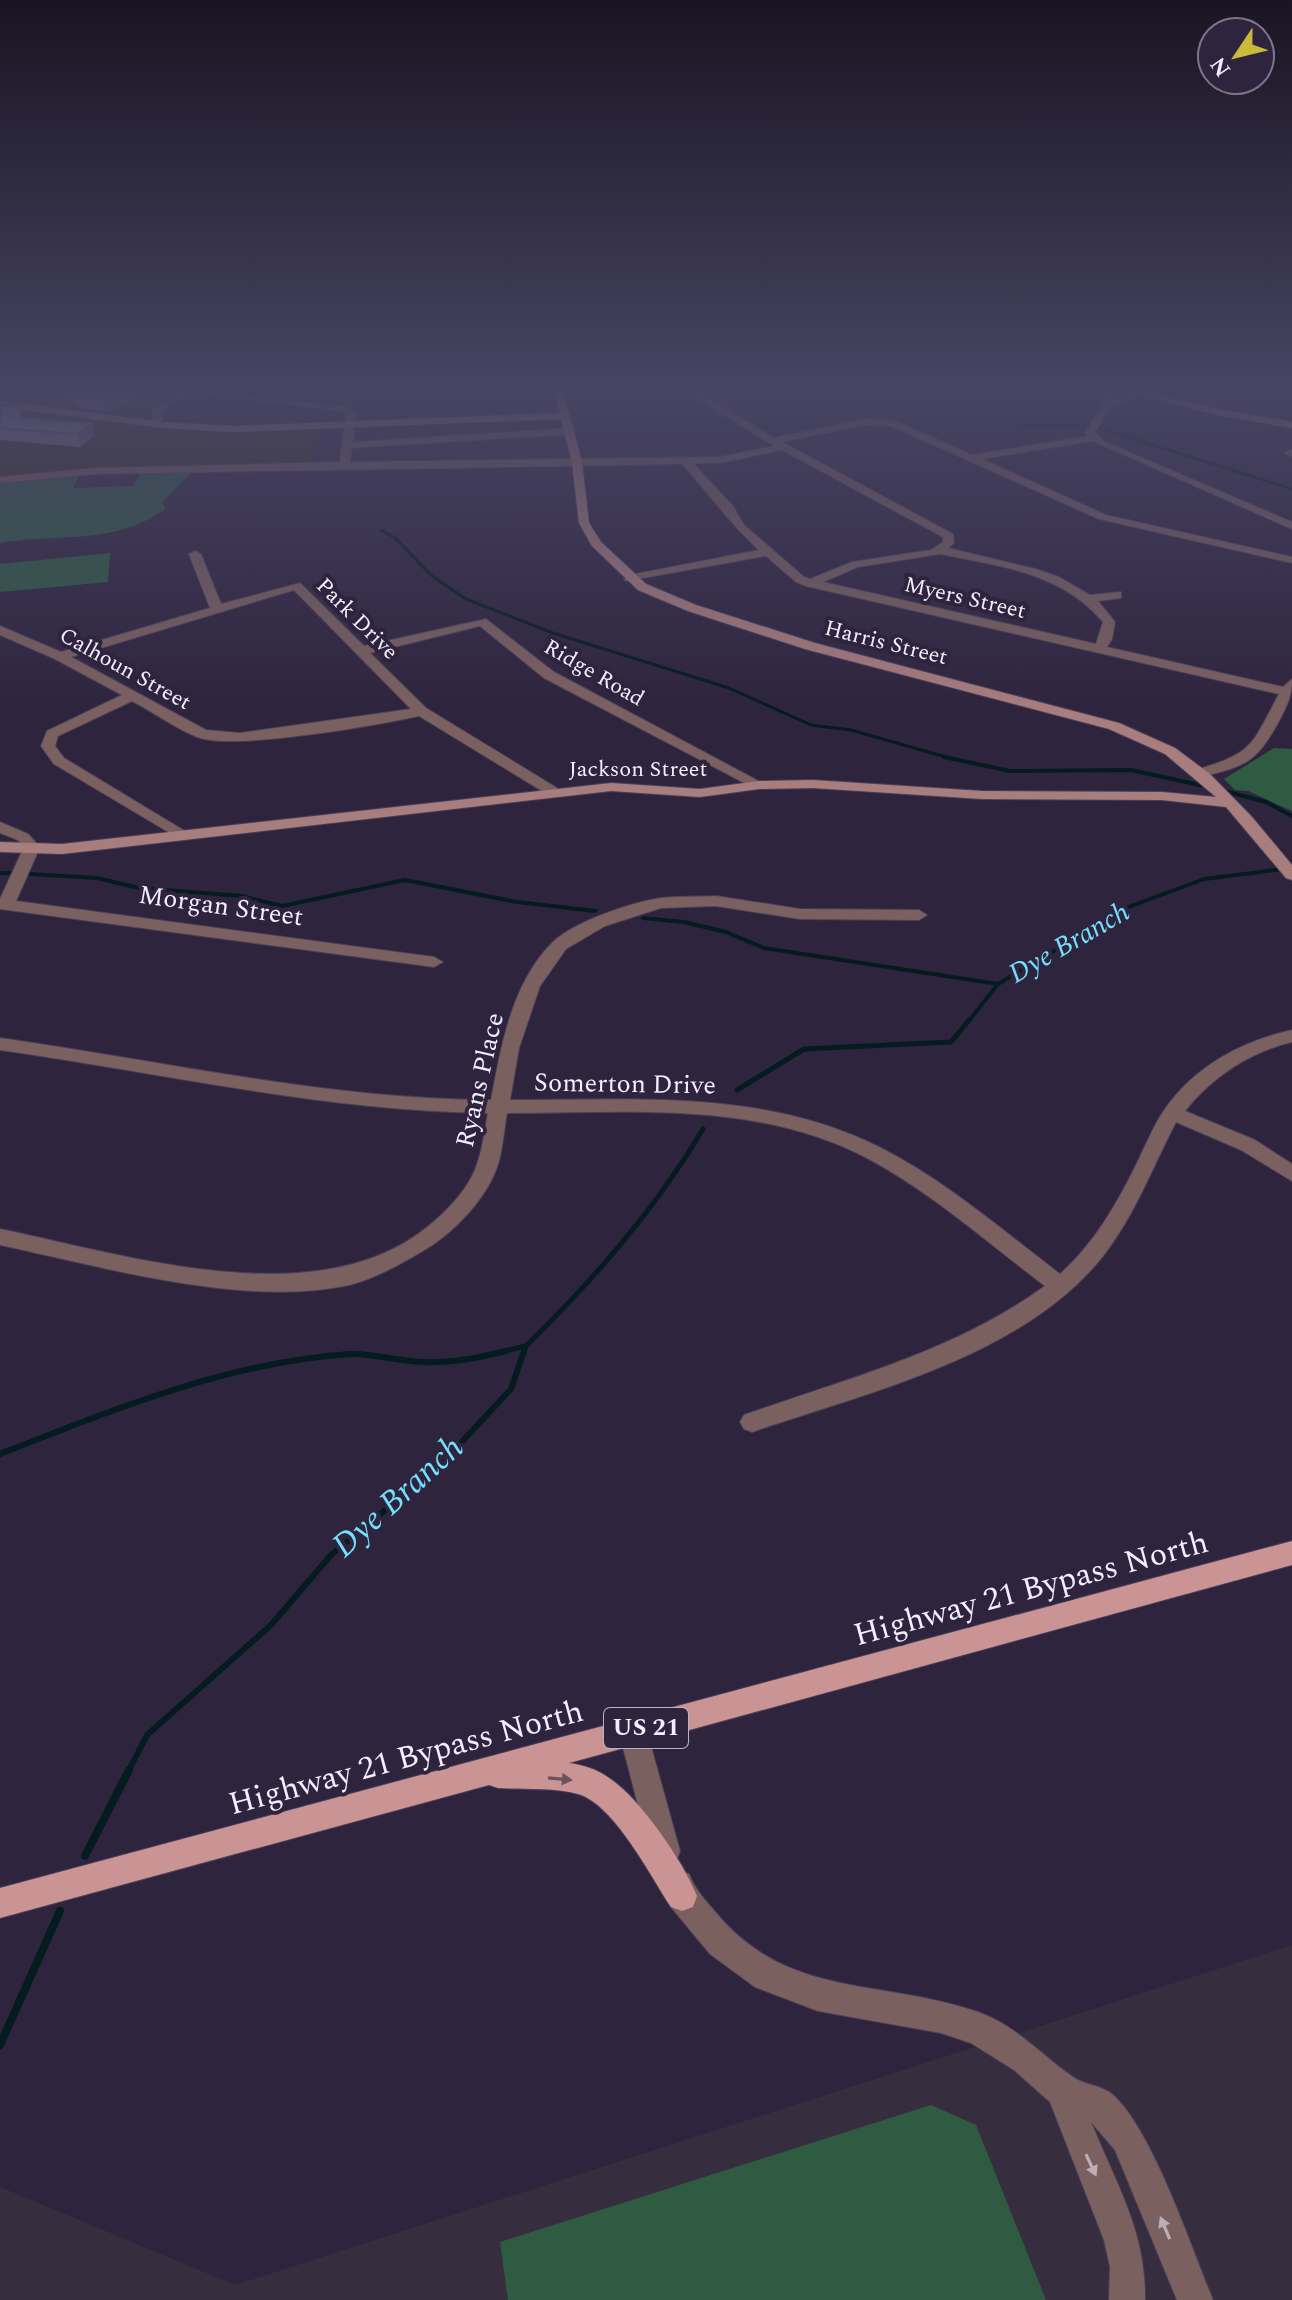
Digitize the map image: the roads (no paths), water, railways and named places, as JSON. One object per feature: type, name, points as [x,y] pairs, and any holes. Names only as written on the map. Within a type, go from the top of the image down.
[{"type":"main road","name":"Highway 21 Bypass North","points":[[0,1903],[1292,1553]]},
{"type":"main road","points":[[482,1773],[585,1781],[601,1791],[623,1813],[682,1896]]},
{"type":"street","name":"Harris Street","points":[[581,493],[584,523],[596,544],[630,579],[665,598],[753,629],[1114,726],[1170,751],[1200,773],[1287,869]]},
{"type":"street","name":"Myers Street","points":[[717,493],[740,527],[800,580],[1099,649],[1289,687]]},
{"type":"street","points":[[873,493],[949,536],[948,543],[939,550]]},
{"type":"street","points":[[1050,493],[1103,517],[1292,560]]},
{"type":"street","points":[[1219,493],[1292,526]]},
{"type":"street","points":[[810,583],[856,564],[939,550],[1042,575],[1088,599],[1109,622],[1106,639],[1099,649]]},
{"type":"street","points":[[630,579],[766,552]]},
{"type":"street","points":[[195,554],[217,610]]},
{"type":"street","name":"Park Drive","points":[[60,656],[296,586],[421,711],[552,791]]},
{"type":"street","points":[[1088,599],[1117,595]]},
{"type":"street","name":"Ridge Road","points":[[360,651],[482,622],[549,675],[759,785]]},
{"type":"street","name":"Calhoun Street","points":[[0,630],[60,656],[186,728],[220,737],[386,719],[421,711]]},
{"type":"street","points":[[1200,773],[1231,764],[1256,750],[1265,740],[1289,687]]},
{"type":"street","points":[[129,697],[52,734],[48,746],[59,761],[185,836]]},
{"type":"street","name":"Jackson Street","points":[[0,847],[62,849],[552,791],[611,787],[700,793],[759,785],[813,784],[982,795],[1162,796],[1229,803]]},
{"type":"street","points":[[0,827],[23,837],[32,848],[3,904]]},
{"type":"street","name":"Ryans Place","points":[[0,1237],[190,1277],[309,1283],[351,1276],[390,1260],[429,1238],[459,1212],[488,1164],[510,1048],[531,986],[560,945],[599,922],[660,903],[716,901],[800,914],[919,915]]},
{"type":"street","name":"Morgan Street","points":[[3,904],[434,962]]},
{"type":"street","points":[[752,1422],[984,1339],[1061,1286],[1090,1256],[1137,1184],[1172,1113],[1215,1070],[1249,1049],[1292,1036]]},
{"type":"street","name":"Somerton Drive","points":[[0,1044],[251,1086],[499,1109],[651,1105],[756,1113],[846,1140],[919,1182],[1061,1286]]},
{"type":"street","points":[[1172,1113],[1248,1145],[1292,1174]]},
{"type":"street","points":[[633,1732],[658,1832],[682,1896],[721,1943],[766,1976],[818,1995],[941,2017],[979,2029],[1026,2058],[1064,2092],[1098,2104],[1127,2138],[1195,2300]]},
{"type":"street","points":[[1064,2092],[1072,2125],[1110,2207],[1127,2262],[1127,2300]]},
{"type":"waterway","points":[[381,530],[395,538],[432,576],[466,599],[553,633],[729,688],[811,725],[851,730],[952,759]]},
{"type":"waterway","points":[[944,757],[952,759]]},
{"type":"waterway","points":[[952,759],[1010,771],[1131,770],[1204,786]]},
{"type":"waterway","points":[[1228,792],[1266,802],[1292,816]]},
{"type":"waterway","name":"Dye Branch","points":[[998,984],[1126,908],[1204,879],[1292,868]]},
{"type":"waterway","points":[[0,873],[10,873]]},
{"type":"waterway","points":[[30,874],[97,878],[139,888],[242,896],[282,906],[405,880],[517,902],[595,911]]},
{"type":"waterway","points":[[643,918],[684,922],[726,932],[764,948],[998,984]]},
{"type":"waterway","name":"Dye Branch","points":[[968,1022],[998,984]]},
{"type":"waterway","name":"Dye Branch","points":[[737,1090],[804,1049],[951,1042],[969,1020]]},
{"type":"waterway","name":"Dye Branch","points":[[524,1353],[526,1346],[599,1270],[644,1216],[703,1129]]},
{"type":"waterway","points":[[504,1351],[525,1346]]},
{"type":"waterway","points":[[0,1454],[171,1390],[260,1367],[350,1354],[446,1362],[504,1351]]},
{"type":"waterway","points":[[498,1353],[504,1351]]},
{"type":"waterway","name":"Dye Branch","points":[[128,1772],[147,1735],[271,1625],[331,1555],[443,1462],[511,1389],[524,1351]]},
{"type":"waterway","name":"Dye Branch","points":[[85,1856],[129,1770]]},
{"type":"waterway","name":"Dye Branch","points":[[0,2045],[60,1911]]}]
